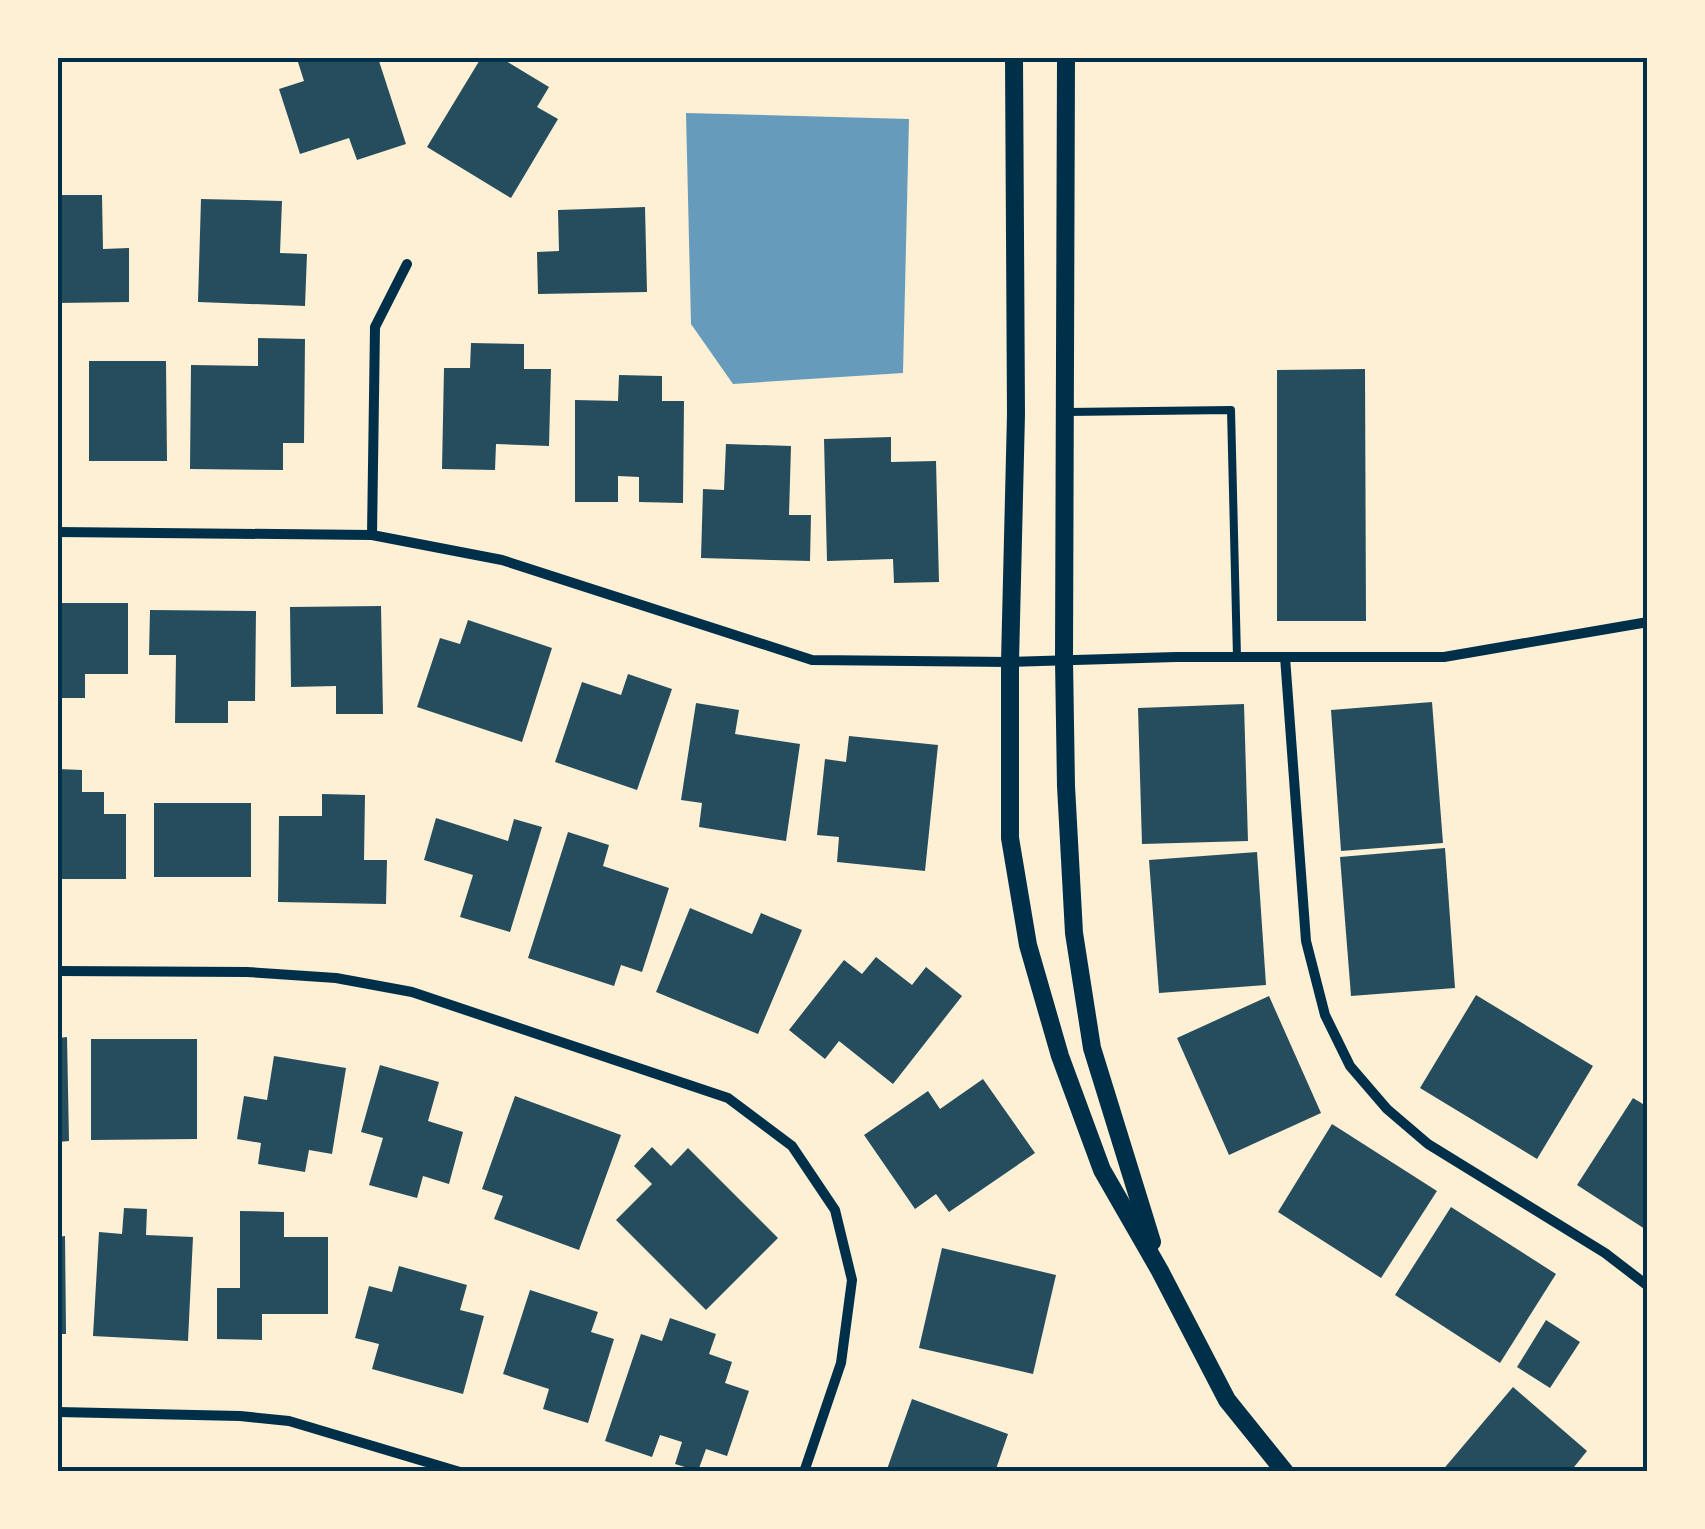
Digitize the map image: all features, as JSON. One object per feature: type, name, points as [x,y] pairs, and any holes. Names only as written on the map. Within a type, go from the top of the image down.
[{"type":"street","points":[[1014,58],[1016,414],[1010,838],[1028,945],[1060,1056],[1102,1170],[1228,1400],[1286,1472]]},
{"type":"street","points":[[1066,58],[1064,660],[1074,933],[1092,1048],[1160,1271]]},
{"type":"street","points":[[372,535],[375,327],[406,264]]},
{"type":"street","points":[[58,532],[372,535],[502,560],[812,660],[1444,657],[1648,622]]},
{"type":"street","points":[[1285,657],[1306,942],[1325,1015],[1350,1066],[1387,1109],[1428,1144],[1605,1253],[1648,1286]]},
{"type":"street","points":[[58,971],[247,972],[355,981],[412,992],[728,1098],[792,1146],[835,1210],[852,1280],[841,1364],[804,1472]]},
{"type":"street","points":[[58,1412],[240,1416],[289,1421],[460,1472]]},
{"type":"lane","points":[[1065,412],[1231,410],[1237,657]]},
{"type":"water","points":[[686,113],[909,119],[903,373],[733,384],[691,324]]},
{"type":"building","points":[[378,58],[406,144],[357,160],[349,138],[300,154],[279,89],[304,81],[297,59]]},
{"type":"building","points":[[481,58],[501,58],[549,87],[537,107],[558,119],[511,198],[427,147]]},
{"type":"building","points":[[58,195],[102,195],[103,249],[129,248],[129,302],[58,303]]},
{"type":"building","points":[[201,199],[282,201],[280,253],[307,254],[305,306],[198,302]]},
{"type":"building","points":[[645,207],[647,292],[538,294],[537,252],[559,251],[558,210]]},
{"type":"building","points":[[258,338],[305,339],[304,443],[283,443],[283,470],[190,469],[191,365],[258,366]]},
{"type":"building","points":[[471,343],[524,344],[524,369],[551,369],[549,446],[496,444],[495,470],[442,469],[444,368],[470,368]]},
{"type":"building","points":[[89,361],[166,361],[167,461],[89,461]]},
{"type":"building","points":[[1365,369],[1366,621],[1277,621],[1277,370]]},
{"type":"building","points":[[619,375],[662,376],[662,401],[684,401],[683,503],[639,502],[639,477],[618,476],[618,502],[575,502],[575,400],[618,401]]},
{"type":"building","points":[[891,437],[891,462],[936,461],[939,582],[894,583],[893,559],[827,561],[824,439]]},
{"type":"building","points":[[726,444],[791,446],[789,515],[811,515],[810,561],[701,558],[703,489],[724,490]]},
{"type":"building","points":[[58,603],[128,603],[128,674],[85,674],[85,698],[58,698]]},
{"type":"building","points":[[381,606],[383,714],[336,714],[336,686],[291,687],[290,607]]},
{"type":"building","points":[[150,610],[256,611],[255,701],[228,701],[228,723],[175,723],[176,655],[149,655]]},
{"type":"building","points":[[468,620],[552,648],[522,742],[417,707],[440,638],[460,644]]},
{"type":"building","points":[[628,674],[672,689],[637,790],[555,762],[582,682],[621,695]]},
{"type":"building","points":[[1432,702],[1443,843],[1341,851],[1331,710]]},
{"type":"building","points":[[696,703],[739,710],[735,734],[800,744],[786,841],[699,827],[702,803],[681,800]]},
{"type":"building","points":[[1244,704],[1248,841],[1142,844],[1138,708]]},
{"type":"building","points":[[849,736],[938,745],[925,871],[837,862],[839,837],[817,835],[825,759],[846,762]]},
{"type":"building","points":[[58,769],[82,770],[82,792],[104,792],[104,814],[126,814],[126,879],[58,879]]},
{"type":"building","points":[[322,794],[365,795],[364,860],[387,860],[386,904],[278,902],[279,816],[322,816]]},
{"type":"building","points":[[154,803],[251,803],[251,877],[154,877]]},
{"type":"building","points":[[436,818],[508,841],[514,819],[542,827],[510,932],[460,917],[473,875],[424,860]]},
{"type":"building","points":[[568,832],[609,845],[603,866],[669,888],[642,972],[621,965],[614,986],[528,958]]},
{"type":"building","points":[[1445,848],[1455,988],[1351,996],[1340,857]]},
{"type":"building","points":[[1257,852],[1266,985],[1159,993],[1149,860]]},
{"type":"building","points":[[690,908],[752,934],[761,913],[802,930],[758,1034],[656,992]]},
{"type":"building","points":[[876,957],[912,985],[926,967],[962,996],[893,1084],[839,1041],[825,1059],[789,1030],[844,960],[862,974]]},
{"type":"building","points":[[1476,995],[1593,1066],[1537,1159],[1420,1088]]},
{"type":"building","points":[[1269,996],[1321,1113],[1229,1155],[1177,1038]]},
{"type":"building","points":[[67,1037],[69,1141],[58,1142],[58,1038]]},
{"type":"building","points":[[91,1039],[197,1039],[197,1139],[91,1140]]},
{"type":"building","points":[[274,1056],[346,1068],[332,1154],[309,1150],[305,1172],[258,1164],[261,1143],[237,1139],[244,1096],[267,1100]]},
{"type":"building","points":[[380,1065],[439,1082],[428,1121],[463,1132],[449,1184],[423,1176],[417,1198],[369,1185],[383,1138],[361,1132]]},
{"type":"building","points":[[983,1079],[1035,1153],[949,1212],[936,1194],[915,1209],[864,1135],[928,1091],[940,1109]]},
{"type":"building","points":[[515,1096],[621,1135],[579,1250],[494,1219],[503,1196],[482,1189]]},
{"type":"building","points":[[1633,1098],[1648,1107],[1648,1231],[1577,1185]]},
{"type":"building","points":[[1332,1124],[1437,1191],[1381,1278],[1278,1212]]},
{"type":"building","points":[[652,1147],[671,1166],[688,1148],[778,1238],[706,1310],[616,1220],[652,1184],[634,1166]]},
{"type":"building","points":[[1451,1207],[1556,1274],[1500,1363],[1395,1295]]},
{"type":"building","points":[[124,1208],[147,1209],[146,1235],[193,1237],[188,1341],[93,1336],[99,1232],[122,1234]]},
{"type":"building","points":[[240,1211],[284,1212],[284,1237],[328,1237],[328,1314],[262,1314],[262,1340],[217,1339],[217,1288],[240,1288]]},
{"type":"building","points":[[65,1236],[66,1334],[58,1334],[58,1237]]},
{"type":"building","points":[[942,1248],[1056,1275],[1033,1374],[919,1348]]},
{"type":"building","points":[[399,1266],[467,1285],[460,1310],[484,1316],[463,1394],[372,1369],[379,1344],[355,1338],[369,1286],[392,1292]]},
{"type":"building","points":[[530,1290],[598,1312],[591,1332],[614,1339],[588,1423],[543,1409],[549,1389],[503,1374]]},
{"type":"building","points":[[670,1318],[716,1334],[709,1354],[732,1362],[725,1383],[749,1391],[727,1456],[706,1449],[698,1471],[675,1464],[682,1442],[660,1435],[652,1457],[605,1441],[641,1334],[662,1341]]},
{"type":"building","points":[[1546,1320],[1580,1342],[1550,1388],[1517,1367]]},
{"type":"building","points":[[1513,1387],[1587,1451],[1570,1472],[1441,1472]]},
{"type":"building","points":[[912,1399],[1008,1434],[995,1472],[886,1472]]}]
